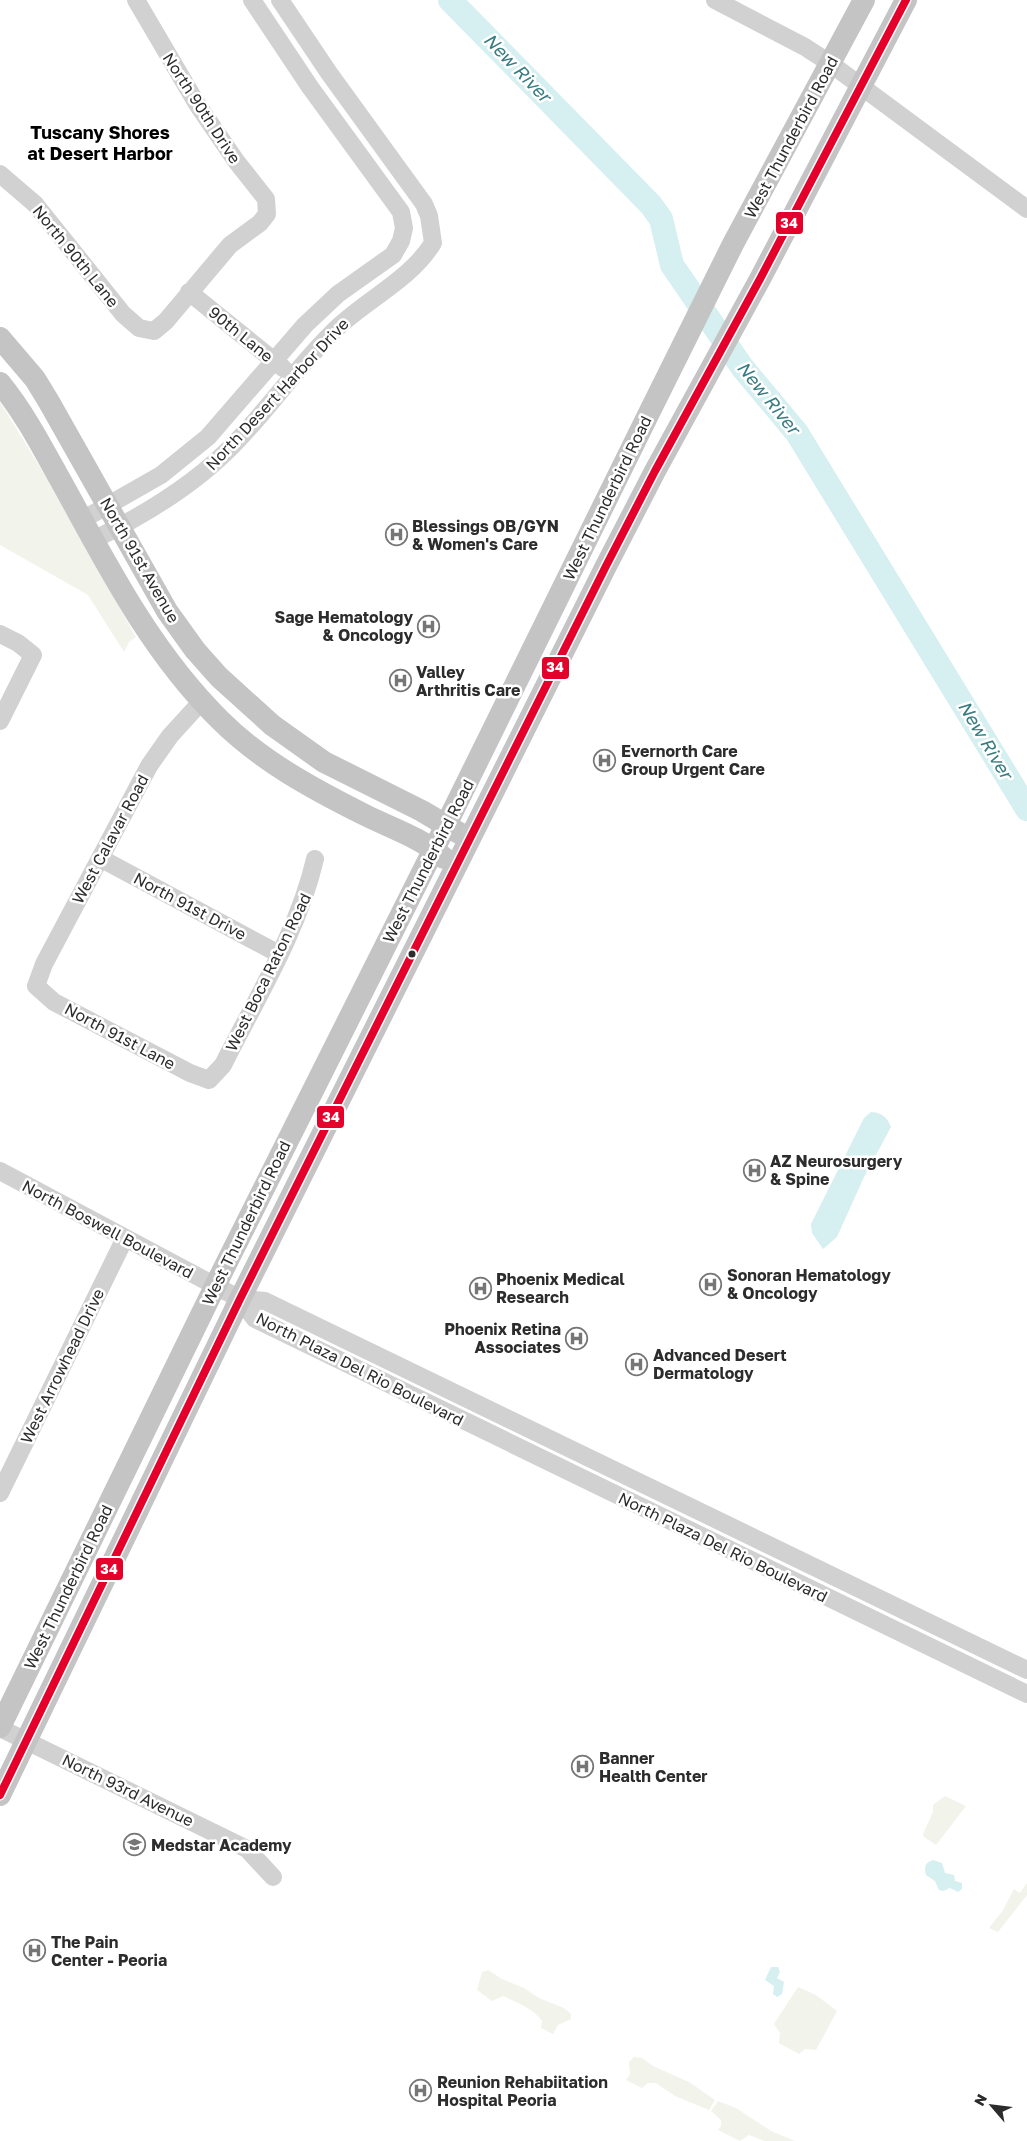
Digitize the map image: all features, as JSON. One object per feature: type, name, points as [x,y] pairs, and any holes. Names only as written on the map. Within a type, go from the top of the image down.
[{"type":"main road","name":"West Thunderbird Road","points":[[0,1728],[215,1287],[733,244],[864,0]]},
{"type":"main road","name":"West Thunderbird Road","points":[[0,1795],[240,1299],[673,438],[760,279],[906,0]]},
{"type":"main road","name":"North 91st Avenue","points":[[0,338],[35,379],[167,612],[195,650],[238,696],[272,726],[324,762],[471,839]]},
{"type":"main road","name":"North 91st Avenue","points":[[0,383],[26,418],[93,540],[146,631],[201,702],[253,750],[308,786],[434,849],[456,868]]},
{"type":"main road","points":[[201,702],[222,702],[232,706],[247,717],[272,726]]},
{"type":"street","name":"North 90th Drive","points":[[136,0],[197,104],[236,161],[266,199],[267,214],[260,223],[230,245],[189,292]]},
{"type":"street","name":"North Desert Harbor Drive","points":[[82,520],[161,475],[204,441],[305,325],[338,294],[393,255],[401,241],[404,228],[401,212],[310,87],[252,0]]},
{"type":"street","name":"North Desert Harbor Drive","points":[[93,540],[120,528],[176,494],[220,459],[322,343],[357,310],[417,264],[433,243],[429,216],[424,204],[329,73],[280,0]]},
{"type":"street","points":[[715,0],[805,47],[831,64],[1027,210]]},
{"type":"street","name":"North 90th Lane","points":[[0,174],[35,204],[123,314],[139,328],[154,332],[166,321],[189,292]]},
{"type":"street","name":"90th Lane","points":[[189,292],[292,376]]},
{"type":"street","points":[[0,634],[18,643],[33,655],[0,721]]},
{"type":"street","name":"West Calavar Road","points":[[36,986],[44,964],[159,751],[201,702]]},
{"type":"street","name":"North 91st Drive","points":[[100,858],[279,954]]},
{"type":"street","name":"West Boca Raton Road","points":[[209,1080],[223,1065],[279,954],[309,887],[315,859]]},
{"type":"street","name":"North 91st Lane","points":[[36,986],[54,1002],[190,1073],[209,1080]]},
{"type":"street","name":"North Boswell Boulevard","points":[[0,1171],[215,1287]]},
{"type":"street","name":"West Arrowhead Drive","points":[[0,1493],[125,1238]]},
{"type":"street","name":"North Plaza Del Rio Boulevard","points":[[215,1287],[240,1299],[265,1301],[1027,1670]]},
{"type":"street","name":"North Plaza Del Rio Boulevard","points":[[240,1299],[254,1319],[1027,1694]]},
{"type":"street","points":[[382,1381],[392,1362]]},
{"type":"street","points":[[550,1463],[560,1444]]},
{"type":"street","points":[[664,1518],[674,1499]]},
{"type":"street","points":[[782,1576],[791,1557]]},
{"type":"street","points":[[888,1628],[898,1609]]},
{"type":"street","name":"North 93rd Avenue","points":[[0,1728],[246,1849],[273,1878]]},
{"type":"shaded area","points":[[0,402],[40,467],[136,637],[129,642],[124,652],[88,595],[0,545]]},
{"type":"shaded area","points":[[945,1796],[966,1806],[936,1845],[924,1837],[923,1834],[933,1812],[933,1805]]},
{"type":"shaded area","points":[[1027,1883],[1027,1895],[998,1932],[989,1928],[1003,1910],[1014,1889],[1020,1893]]},
{"type":"shaded area","points":[[488,1970],[502,1979],[524,1988],[539,1998],[564,2008],[571,2014],[571,2019],[558,2025],[553,2034],[541,2028],[542,2021],[539,2017],[524,2006],[503,1996],[492,2001],[477,1990],[482,1972]]},
{"type":"shaded area","points":[[798,1987],[816,1995],[837,2011],[816,2050],[805,2049],[799,2054],[779,2043],[780,2033],[774,2024]]},
{"type":"shaded area","points":[[634,2057],[642,2058],[653,2066],[689,2082],[715,2100],[709,2110],[675,2096],[656,2083],[648,2083],[642,2088],[626,2080],[630,2074],[629,2062]]},
{"type":"shaded area","points":[[718,2101],[736,2108],[771,2131],[795,2141],[765,2141],[749,2135],[740,2141],[718,2130],[721,2126],[721,2120],[711,2111]]},
{"type":"water","points":[[871,1112],[884,1116],[891,1127],[864,1177],[837,1237],[823,1249],[812,1233],[811,1224],[864,1118]]},
{"type":"water","points":[[933,1860],[942,1863],[945,1873],[954,1875],[955,1881],[962,1883],[962,1889],[958,1892],[950,1888],[943,1891],[939,1890],[935,1881],[926,1875],[925,1872],[927,1864]]},
{"type":"water","points":[[771,1967],[778,1967],[780,1972],[777,1978],[784,1982],[782,1994],[777,1997],[773,1994],[774,1986],[765,1980]]},
{"type":"waterway","name":"New River","points":[[450,0],[651,205],[661,219],[672,265],[742,367],[797,433],[1027,809]]},
{"type":"transit line","name":"34","points":[[0,1795],[240,1299],[606,566],[655,471],[760,279],[906,0]]},
{"type":"place","name":"Blessings OB/GYN & Women's Care","points":[[396,535]]},
{"type":"place","name":"Sage Hematology & Oncology","points":[[429,626]]},
{"type":"place","name":"Valley Arthritis Care","points":[[400,681]]},
{"type":"place","name":"Evernorth Care Group Urgent Care","points":[[605,760]]},
{"type":"place","name":"AZ Neurosurgery & Spine","points":[[754,1170]]},
{"type":"place","name":"Sonoran Hematology & Oncology","points":[[711,1284]]},
{"type":"place","name":"Phoenix Medical Research","points":[[480,1288]]},
{"type":"place","name":"Phoenix Retina Associates","points":[[577,1338]]},
{"type":"place","name":"Advanced Desert Dermatology","points":[[637,1364]]},
{"type":"place","name":"Banner Health Center","points":[[583,1767]]},
{"type":"place","name":"Medstar Academy","points":[[135,1845]]},
{"type":"place","name":"The Pain Center - Peoria","points":[[35,1951]]},
{"type":"place","name":"Reunion Rehabiitation Hospital Peoria","points":[[421,2091]]},
{"type":"district","name":"Tuscany Shores at Desert Harbor","points":[[100,143]]}]
